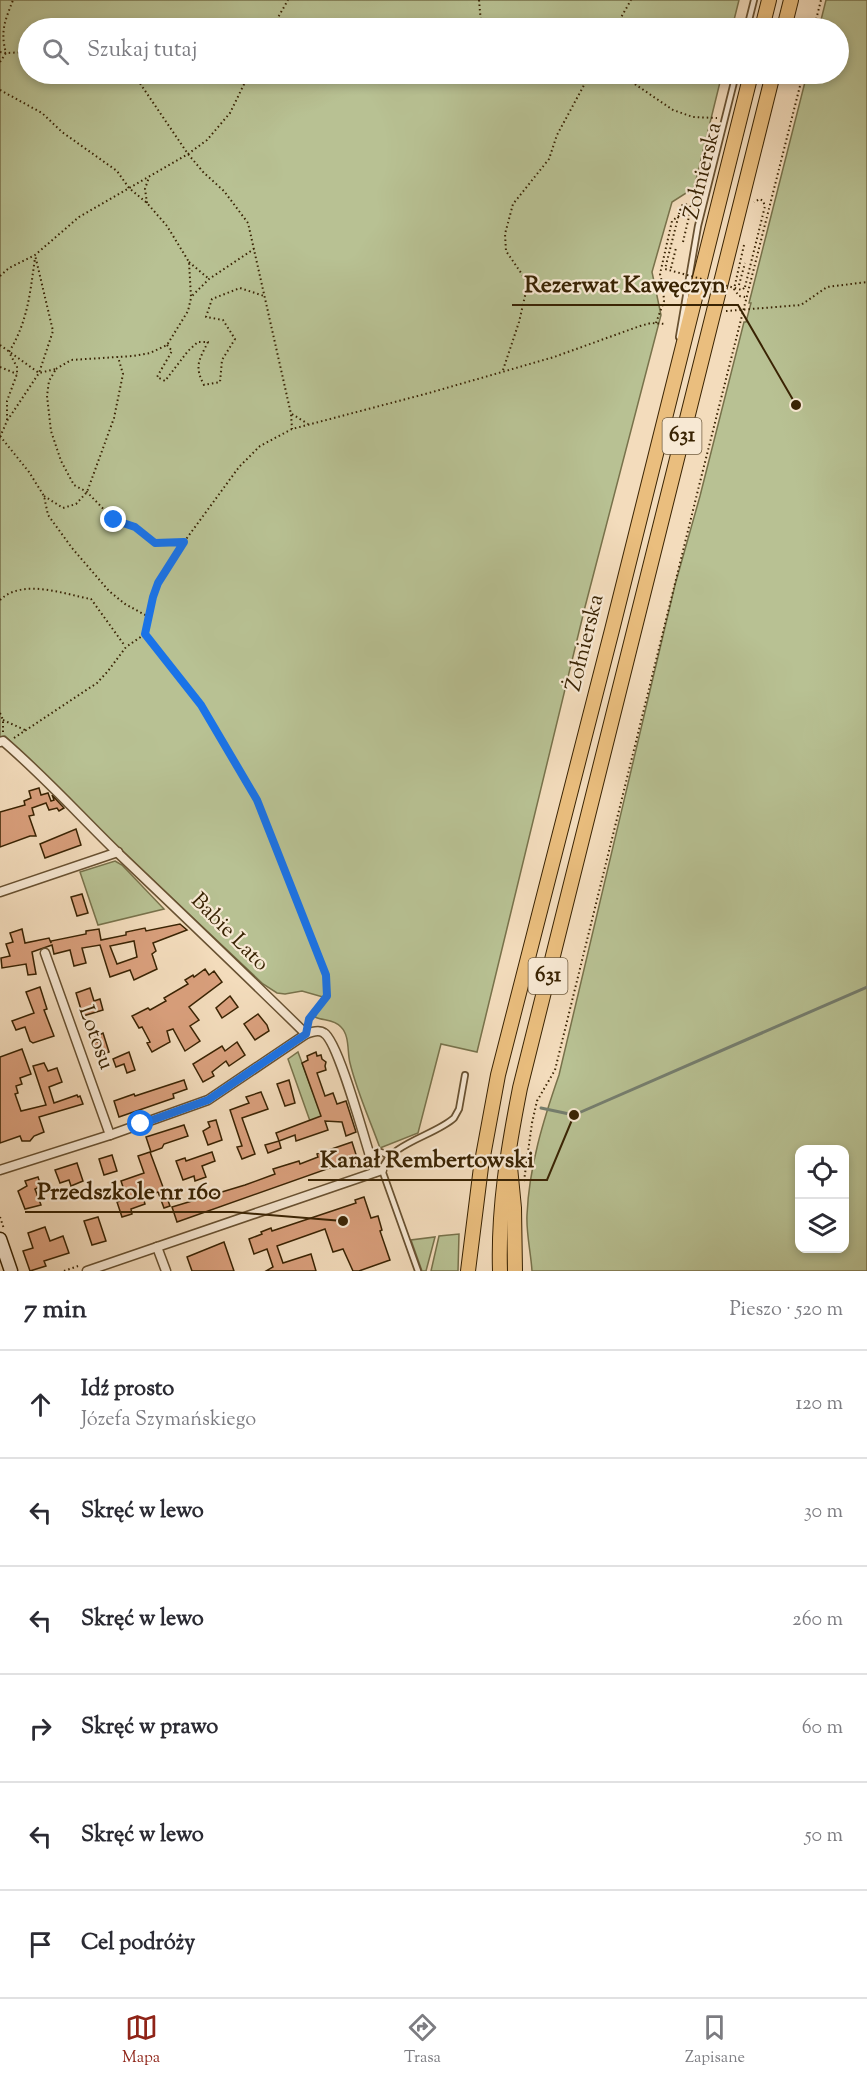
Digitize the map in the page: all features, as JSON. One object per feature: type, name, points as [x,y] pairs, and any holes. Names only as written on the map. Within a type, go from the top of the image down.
[{"type":"main road","points":[[764,18],[769,0]]},
{"type":"main road","points":[[786,18],[791,0]]},
{"type":"main road","name":"Żołnierska","points":[[474,1224],[483,1156],[498,1075],[612,630],[747,84]]},
{"type":"main road","name":"Żołnierska","points":[[508,1153],[520,1088],[720,310],[771,84]]},
{"type":"main road","points":[[508,1153],[514,1208],[515,1271]]},
{"type":"main road","name":"631","points":[[500,1271],[499,1234],[508,1153]]},
{"type":"main road","points":[[468,1271],[474,1224]]},
{"type":"main road","name":"631","points":[[474,1224],[478,1271]]},
{"type":"street","name":"Babie Lato","points":[[2,741],[25,759],[306,1034],[322,1032],[333,1043],[370,1157],[379,1171]]},
{"type":"street","points":[[0,892],[118,852]]},
{"type":"street","name":"Lotosu","points":[[45,953],[110,1135]]},
{"type":"street","points":[[0,1170],[110,1135],[208,1100],[306,1034]]},
{"type":"street","points":[[87,1271],[379,1171]]},
{"type":"street","points":[[0,1239],[11,1271]]},
{"type":"street","points":[[157,1247],[166,1271]]},
{"type":"lane","points":[[750,18],[754,0]]},
{"type":"lane","points":[[671,387],[698,226],[734,84]]},
{"type":"lane","points":[[418,1271],[379,1171],[389,1156],[454,1118],[459,1109],[465,1076]]},
{"type":"lane","points":[[370,1157],[381,1152],[389,1156]]},
{"type":"path","points":[[0,62],[6,53],[2,39],[13,0]]},
{"type":"path","points":[[278,18],[288,0]]},
{"type":"path","points":[[478,0],[480,18]]},
{"type":"path","points":[[621,18],[631,0]]},
{"type":"path","points":[[816,18],[821,0]]},
{"type":"path","points":[[0,52],[18,52]]},
{"type":"path","points":[[141,84],[188,154],[239,208],[248,224],[291,414],[292,429]]},
{"type":"path","points":[[0,276],[9,268],[35,255],[79,217],[188,154],[207,140],[230,113],[244,84]]},
{"type":"path","points":[[502,372],[519,322],[528,283],[506,251],[505,234],[513,204],[549,159],[557,135],[585,84]]},
{"type":"path","points":[[635,84],[673,110],[693,117],[717,118]]},
{"type":"path","points":[[524,1184],[537,1101],[555,1070],[800,84]]},
{"type":"path","points":[[0,90],[42,113],[62,132],[117,171],[129,188],[147,203],[167,226],[189,262],[210,279]]},
{"type":"path","points":[[147,203],[145,189],[149,176]]},
{"type":"path","points":[[656,323],[664,301],[660,274],[672,221],[695,205],[698,198]]},
{"type":"path","points":[[683,242],[691,208],[687,204],[681,206],[665,269],[742,290],[745,287],[765,206],[760,199],[753,203]]},
{"type":"path","points":[[744,243],[734,289],[739,296],[747,298]]},
{"type":"path","points":[[670,268],[676,248]]},
{"type":"path","points":[[191,297],[210,279],[254,249]]},
{"type":"path","points":[[35,255],[54,332],[39,373],[7,421],[0,436],[29,472],[44,496],[48,515],[72,548],[109,591],[125,604],[149,617]]},
{"type":"path","points":[[9,352],[20,334],[28,305],[35,255]]},
{"type":"path","points":[[0,345],[39,373],[56,369],[71,360],[150,353],[167,345],[188,311],[191,297],[189,262]]},
{"type":"path","points":[[738,285],[745,263]]},
{"type":"path","points":[[31,282],[41,280]]},
{"type":"path","points":[[720,310],[801,305],[827,287],[867,282]]},
{"type":"path","points":[[167,345],[172,351],[157,377],[165,381],[188,351],[198,342],[208,342],[197,364],[198,374],[204,386],[220,382],[222,360],[235,339],[223,320],[207,317],[212,299],[240,288],[264,296]]},
{"type":"path","points":[[0,713],[3,720],[2,741],[12,739],[97,683],[126,647],[145,634],[158,583],[184,542],[239,467],[260,446],[292,429],[308,424],[429,393],[554,357],[640,326],[666,324]]},
{"type":"path","points":[[7,421],[7,401],[17,374],[17,367],[9,352]]},
{"type":"path","points":[[44,496],[63,508],[76,504],[87,492],[114,418],[123,374],[117,357]]},
{"type":"path","points":[[0,367],[17,374]]},
{"type":"path","points":[[56,369],[49,381],[47,396],[51,431],[61,461],[74,485],[87,492],[114,520],[135,527],[155,543],[184,542]]},
{"type":"path","points":[[291,414],[308,424]]},
{"type":"path","points":[[0,600],[8,592],[35,588],[91,599],[126,647]]},
{"type":"path","points":[[145,634],[201,705],[257,800],[326,975],[327,996],[309,1019],[306,1034]]},
{"type":"path","points":[[3,720],[26,730]]},
{"type":"green space","points":[[0,0],[739,0],[734,18],[18,18],[18,84],[720,84],[694,188],[672,202],[652,272],[661,315],[585,607],[477,1052],[441,1044],[418,1133],[380,1148],[353,1074],[344,1031],[335,1023],[315,1017],[323,997],[302,991],[277,993],[263,984],[5,736],[0,737]]},
{"type":"green space","points":[[826,0],[867,0],[867,1271],[532,1271],[527,1222],[528,1197],[534,1162],[542,1127],[559,1075],[675,585],[744,322],[746,322],[751,303],[749,303],[804,84],[849,84],[849,18],[822,18]]},
{"type":"green space","points":[[115,861],[122,865],[164,909],[98,925],[80,872]]},
{"type":"green space","points":[[298,1052],[322,1117],[310,1121],[288,1059]]},
{"type":"green space","points":[[459,1234],[458,1271],[431,1271],[439,1236]]},
{"type":"green space","points":[[435,1237],[426,1271],[422,1271],[411,1240]]},
{"type":"building","points":[[39,788],[41,795],[48,793],[51,801],[54,800],[52,795],[64,808],[59,811],[57,808],[49,810],[46,803],[32,808],[34,815],[29,816],[36,836],[0,847],[0,812],[25,805],[24,801],[31,798],[29,791]]},
{"type":"building","points":[[76,829],[81,845],[45,858],[40,844]]},
{"type":"building","points":[[82,894],[88,913],[77,916],[71,897]]},
{"type":"building","points":[[180,924],[187,930],[153,943],[156,951],[152,954],[157,969],[134,980],[130,970],[110,977],[100,945],[82,948],[86,963],[74,966],[70,950],[54,954],[52,945],[32,952],[36,974],[28,975],[26,964],[2,968],[1,958],[10,956],[6,944],[13,942],[10,933],[22,929],[25,943],[49,938],[51,943],[51,941],[99,929],[101,940],[145,928],[146,931]],"holes":[[[134,941],[137,957],[117,964],[110,946]]]},
{"type":"building","points":[[205,969],[209,975],[214,971],[222,982],[189,1007],[199,1020],[190,1026],[200,1041],[185,1051],[173,1029],[167,1031],[170,1042],[152,1052],[147,1043],[150,1042],[142,1027],[139,1028],[132,1016],[166,1001],[164,998],[188,984],[185,980]]},
{"type":"building","points":[[40,987],[47,1009],[44,1010],[54,1036],[33,1043],[25,1027],[16,1030],[12,1021],[34,1013],[26,992]]},
{"type":"building","points":[[90,988],[94,1001],[100,999],[103,1010],[83,1016],[76,993]]},
{"type":"building","points":[[230,996],[238,1007],[222,1018],[216,1008]]},
{"type":"building","points":[[258,1014],[269,1031],[255,1040],[244,1024]]},
{"type":"building","points":[[103,1033],[109,1052],[97,1056],[93,1043],[97,1042],[95,1037]]},
{"type":"building","points":[[237,1042],[245,1055],[229,1066],[226,1061],[212,1072],[214,1076],[203,1082],[193,1064],[222,1046],[225,1051]]},
{"type":"building","points":[[22,1049],[31,1074],[20,1078],[22,1084],[16,1086],[18,1093],[15,1094],[21,1111],[46,1105],[33,1066],[44,1063],[48,1071],[57,1068],[62,1082],[49,1087],[54,1103],[77,1095],[80,1096],[83,1104],[39,1117],[44,1132],[34,1136],[30,1141],[22,1141],[20,1136],[0,1143],[0,1057]]},
{"type":"building","points":[[129,1052],[135,1070],[127,1073],[124,1064],[116,1067],[113,1059]]},
{"type":"building","points":[[316,1052],[317,1056],[321,1055],[326,1062],[326,1070],[317,1073],[325,1096],[333,1093],[337,1104],[346,1101],[356,1132],[346,1136],[342,1122],[325,1121],[328,1130],[296,1141],[295,1135],[279,1141],[276,1133],[321,1116],[302,1063],[308,1060],[307,1056]]},
{"type":"building","points":[[184,1080],[187,1089],[173,1094],[174,1098],[119,1117],[114,1101]]},
{"type":"building","points":[[289,1080],[295,1103],[285,1106],[277,1084]]},
{"type":"building","points":[[261,1092],[268,1109],[242,1118],[255,1154],[242,1159],[237,1147],[242,1146],[230,1110],[249,1103],[246,1097]]},
{"type":"building","points":[[216,1120],[222,1140],[208,1145],[203,1131],[210,1127],[208,1122]]},
{"type":"building","points":[[184,1125],[188,1136],[164,1144],[162,1148],[151,1152],[146,1137]]},
{"type":"building","points":[[279,1141],[281,1148],[268,1153],[265,1145]]},
{"type":"building","points":[[352,1142],[360,1167],[352,1161],[338,1165],[177,1222],[172,1207],[245,1185],[275,1174],[273,1169],[299,1161],[300,1164],[318,1157],[317,1154]]},
{"type":"building","points":[[150,1152],[170,1206],[164,1208],[158,1192],[143,1197],[145,1204],[131,1209],[132,1214],[122,1217],[117,1202],[127,1199],[121,1181],[144,1173],[138,1156]]},
{"type":"building","points":[[212,1152],[215,1161],[202,1166],[206,1177],[195,1181],[194,1176],[183,1180],[176,1161],[185,1158],[186,1161]]},
{"type":"building","points":[[112,1155],[117,1171],[104,1175],[99,1159]]},
{"type":"building","points":[[77,1163],[83,1181],[71,1186],[69,1180],[60,1183],[55,1170]]},
{"type":"building","points":[[38,1177],[41,1186],[35,1189],[41,1205],[25,1209],[18,1191],[27,1186],[25,1181]]},
{"type":"building","points":[[364,1197],[371,1218],[378,1216],[382,1230],[380,1231],[390,1260],[353,1271],[343,1249],[333,1252],[325,1229],[277,1246],[283,1263],[311,1254],[316,1271],[266,1271],[273,1267],[267,1249],[254,1254],[249,1239],[262,1234],[261,1232],[271,1228],[272,1231],[356,1203],[355,1200]]},
{"type":"building","points":[[98,1217],[106,1241],[92,1245],[84,1221]]},
{"type":"building","points":[[45,1227],[50,1241],[63,1236],[69,1253],[44,1261],[46,1266],[30,1271],[23,1251],[33,1248],[28,1233]]},
{"type":"building","points":[[224,1242],[234,1271],[192,1271],[187,1257]]},
{"type":"waterway","points":[[541,1108],[574,1115],[867,987]]},
{"type":"place","name":"Rezerwat Kawęczyn","points":[[796,405]]},
{"type":"place","name":"Kanał Rembertowski","points":[[574,1115]]},
{"type":"place","name":"Przedszkole nr 160","points":[[343,1221]]},
{"type":"route","points":[[114,520],[135,527],[155,543],[184,542],[158,583],[145,634],[201,705],[257,800],[326,975],[328,988],[327,996],[309,1019],[306,1034],[208,1100],[141,1124]]}]
